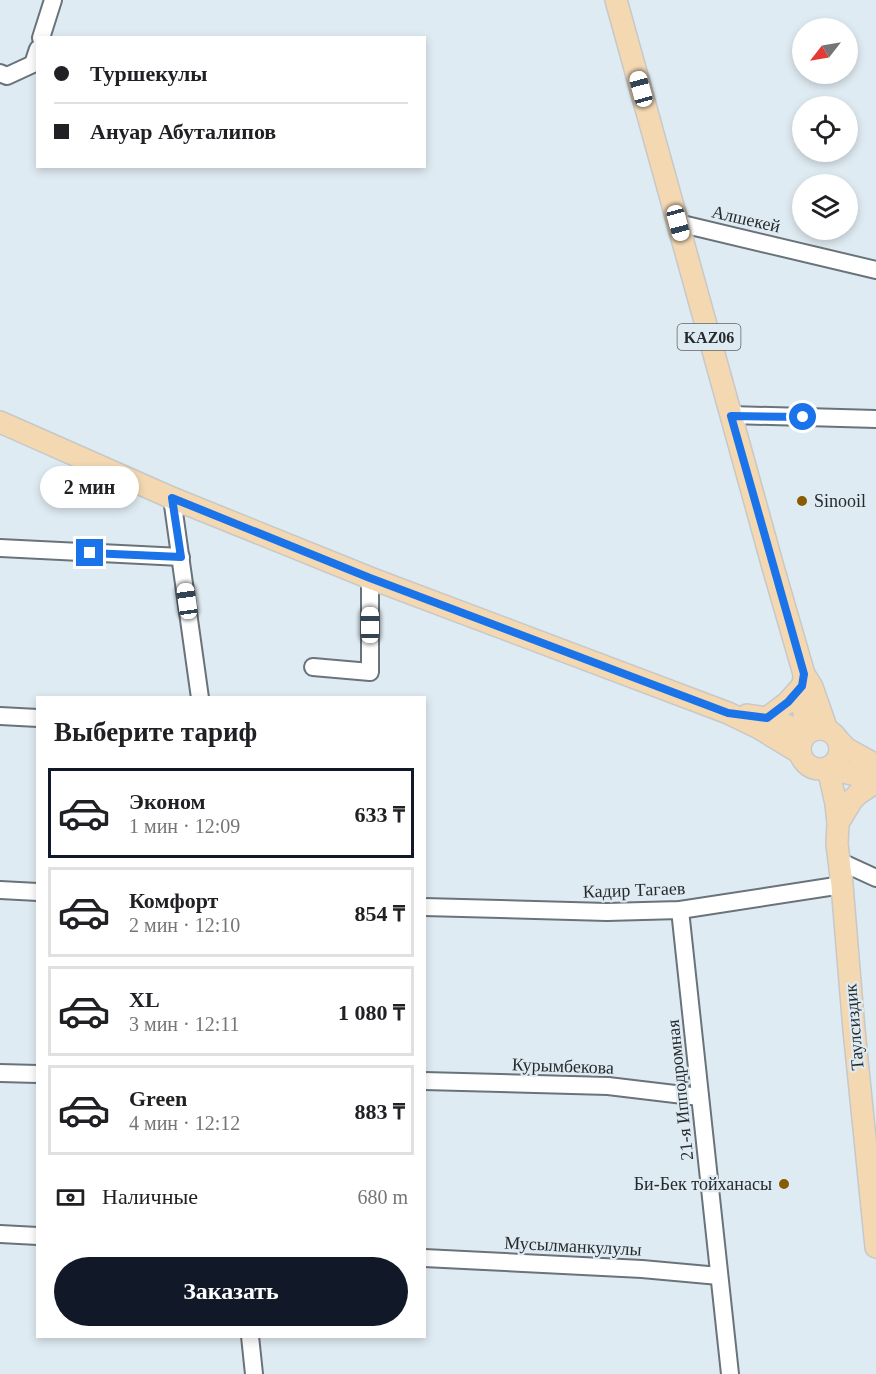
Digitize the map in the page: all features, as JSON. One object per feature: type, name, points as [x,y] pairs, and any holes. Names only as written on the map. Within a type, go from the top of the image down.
[{"type":"main road","name":"Таулсиздик","points":[[616,0],[803,680],[802,700],[819,749],[824,805],[838,842],[854,1030],[869,1116],[876,1247]]},
{"type":"main road","points":[[0,422],[172,498],[370,578],[728,713],[759,728],[819,749],[847,749],[876,765]]},
{"type":"main road","points":[[767,718],[788,702],[803,680]]},
{"type":"main road","points":[[728,713],[767,718],[876,781],[852,800],[838,842]]},
{"type":"street","points":[[42,36],[53,0]]},
{"type":"street","points":[[0,73],[7,76],[33,64],[36,55]]},
{"type":"street","name":"Алшекей","points":[[678,223],[876,270]]},
{"type":"street","points":[[731,416],[876,419]]},
{"type":"street","points":[[172,498],[200,696]]},
{"type":"street","points":[[0,548],[181,557]]},
{"type":"street","points":[[313,667],[370,672],[370,578]]},
{"type":"street","points":[[0,716],[36,718]]},
{"type":"street","points":[[838,842],[876,878]]},
{"type":"street","name":"Кадир Тагаев","points":[[426,907],[607,912],[680,910],[842,885]]},
{"type":"street","points":[[0,890],[36,892]]},
{"type":"street","name":"21-я Ипподромная","points":[[680,910],[730,1374]]},
{"type":"street","points":[[0,1073],[36,1074]]},
{"type":"street","name":"Курымбекова","points":[[426,1081],[608,1086],[700,1097]]},
{"type":"street","points":[[0,1234],[36,1236]]},
{"type":"street","name":"Мусылманкулулы","points":[[426,1258],[642,1269],[719,1276]]},
{"type":"street","points":[[250,1338],[254,1374]]},
{"type":"place","name":"Sinooil","points":[[802,501]]},
{"type":"place","name":"Би-Бек тойханасы","points":[[784,1184]]},
{"type":"route","points":[[90,553],[181,557],[172,498],[370,578],[728,713],[767,718],[788,702],[802,686],[804,674],[731,416],[803,417]]}]
